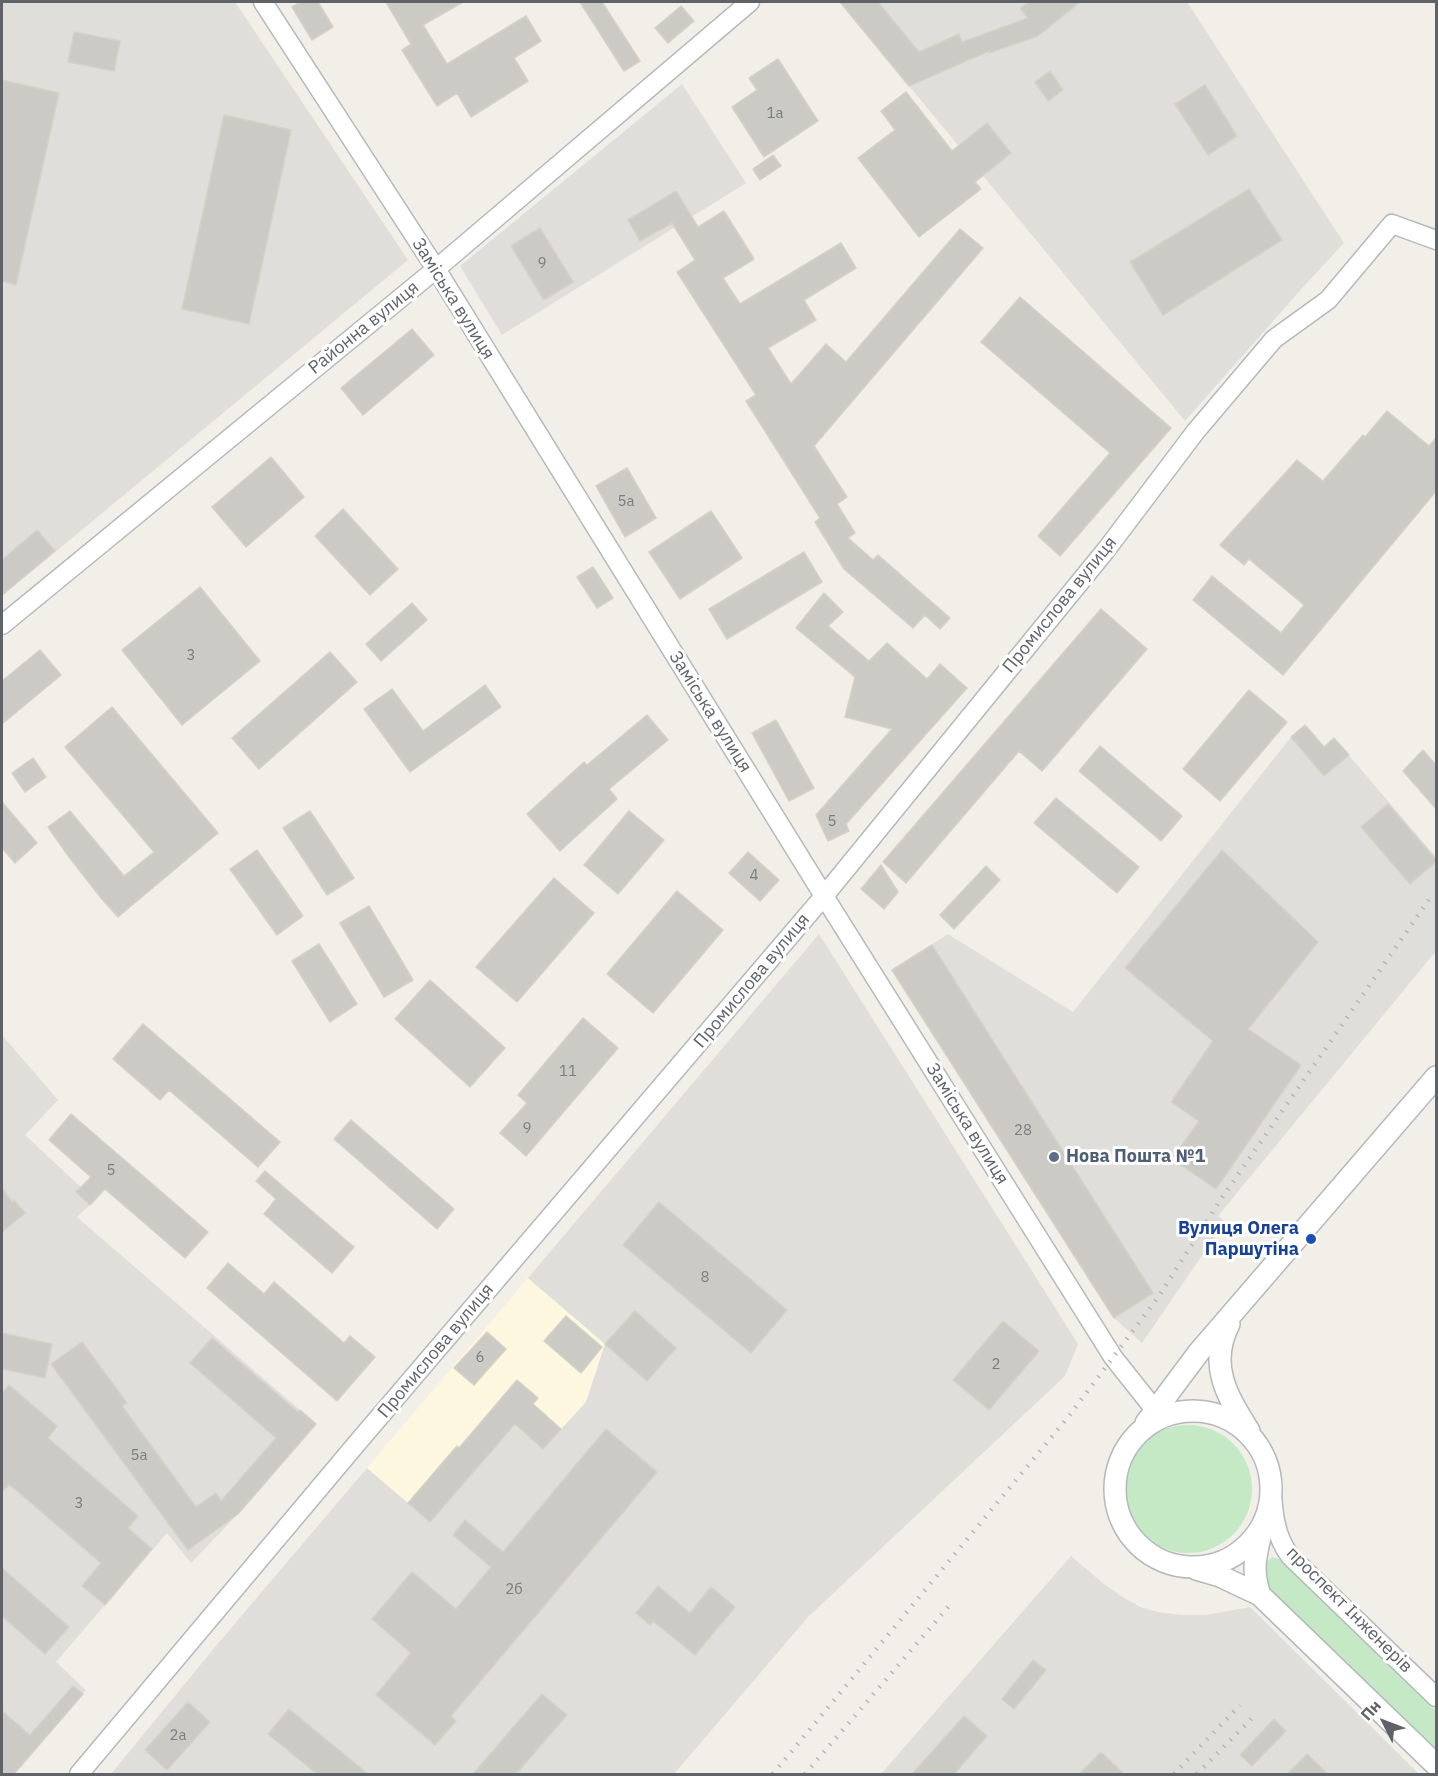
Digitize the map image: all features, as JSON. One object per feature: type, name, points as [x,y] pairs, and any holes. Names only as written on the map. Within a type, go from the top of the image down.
[{"type":"street","name":"Заміська вулиця","points":[[263,2],[436,269],[824,896],[1113,1357],[1160,1413]]},
{"type":"street","name":"Районна вулиця","points":[[2,625],[436,269],[750,2]]},
{"type":"street","name":"Промислова вулиця","points":[[79,1774],[358,1442],[824,896],[1106,550],[1196,431],[1275,339],[1328,300],[1392,224],[1437,240]]},
{"type":"street","points":[[1437,1077],[1199,1352],[1160,1413],[1141,1430],[1127,1448],[1116,1474],[1116,1503],[1126,1529],[1145,1551],[1161,1560],[1220,1576],[1260,1595],[1437,1766]]},
{"type":"street","points":[[1189,1567],[1216,1564],[1233,1556],[1254,1538],[1264,1522],[1271,1497],[1270,1480],[1264,1456],[1225,1391],[1220,1369],[1220,1351],[1226,1331],[1239,1305]]},
{"type":"street","points":[[1160,1413],[1187,1411],[1213,1413],[1236,1424],[1255,1441]]},
{"type":"street","name":"проспект Інженерів","points":[[1270,1480],[1274,1524],[1283,1547],[1437,1696]]},
{"type":"street","name":"проспект Інженерів","points":[[1260,1595],[1255,1582],[1254,1569],[1264,1522]]},
{"type":"shaded area","points":[[2,2],[235,2],[408,260],[2,596]]},
{"type":"shaded area","points":[[840,2],[1187,2],[1344,243],[1185,421]]},
{"type":"shaded area","points":[[682,84],[746,183],[502,335],[460,266]]},
{"type":"shaded area","points":[[1305,725],[1324,746],[1334,738],[1436,857],[1436,951],[1218,1216],[1225,1222],[1142,1343],[1114,1318],[892,970],[948,934],[1073,1012],[1291,737]]},
{"type":"shaded area","points":[[819,934],[1078,1344],[1065,1376],[808,1617],[674,1774],[111,1774],[367,1468],[430,1522],[515,1425],[543,1449],[586,1402],[605,1344],[528,1278]]},
{"type":"shaded area","points":[[2,1035],[58,1100],[25,1135],[95,1200],[77,1217],[316,1424],[239,1513],[191,1563],[167,1533],[56,1662],[86,1690],[14,1774],[2,1774]]},
{"type":"shaded area","points":[[528,1278],[605,1344],[586,1402],[543,1449],[514,1425],[430,1522],[367,1468]]},
{"type":"shaded area","points":[[1071,1556],[1104,1584],[1140,1607],[1182,1615],[1206,1615],[1250,1607],[1419,1774],[881,1774]]},
{"type":"green space","points":[[1188,1425],[1212,1430],[1233,1444],[1247,1465],[1252,1489],[1247,1513],[1233,1534],[1212,1548],[1188,1553],[1164,1548],[1143,1534],[1129,1513],[1124,1489],[1129,1465],[1143,1444],[1164,1430]]},
{"type":"green space","points":[[1272,1557],[1279,1559],[1436,1711],[1436,1754],[1266,1592],[1264,1565]]},
{"type":"building","points":[[301,2],[318,2],[333,27],[312,40],[292,7]]},
{"type":"building","points":[[386,2],[463,2],[423,25],[447,64],[526,16],[541,41],[514,58],[528,81],[471,117],[457,93],[437,106],[402,50],[411,44]]},
{"type":"building","points":[[580,2],[602,2],[640,61],[624,71]]},
{"type":"building","points":[[840,2],[878,2],[919,52],[959,34],[962,42],[1028,18],[1020,8],[1029,2],[1080,2],[1038,36],[989,53],[989,51],[909,86]]},
{"type":"building","points":[[681,6],[694,21],[668,43],[655,28]]},
{"type":"building","points":[[74,32],[120,41],[114,71],[68,62]]},
{"type":"building","points":[[778,59],[818,121],[764,157],[732,107],[757,90],[749,78]]},
{"type":"building","points":[[1050,71],[1063,90],[1048,101],[1035,82]]},
{"type":"building","points":[[2,80],[59,93],[16,285],[2,281]]},
{"type":"building","points":[[1205,85],[1237,136],[1208,155],[1175,104]]},
{"type":"building","points":[[906,92],[952,151],[987,123],[1011,153],[975,182],[981,189],[919,237],[858,158],[895,130],[881,111]]},
{"type":"building","points":[[224,115],[291,130],[249,324],[182,309]]},
{"type":"building","points":[[773,155],[781,166],[760,180],[753,169]]},
{"type":"building","points":[[1249,189],[1282,240],[1163,315],[1130,262]]},
{"type":"building","points":[[676,191],[698,227],[724,211],[754,259],[723,278],[740,304],[841,243],[856,268],[804,300],[816,320],[768,348],[791,384],[826,344],[846,362],[960,229],[983,248],[814,446],[847,497],[837,504],[855,533],[848,538],[873,560],[878,555],[950,618],[940,629],[925,615],[913,628],[844,569],[815,522],[820,518],[746,401],[756,395],[677,272],[695,260],[672,223],[640,241],[628,220]]},
{"type":"building","points":[[540,228],[573,282],[544,300],[511,246]]},
{"type":"building","points":[[1020,297],[1171,428],[1060,556],[1038,536],[1110,453],[981,342]]},
{"type":"building","points":[[412,329],[434,355],[363,415],[341,388]]},
{"type":"building","points":[[1387,411],[1429,446],[1437,437],[1437,490],[1283,675],[1193,600],[1212,576],[1281,633],[1304,605],[1249,559],[1244,565],[1220,545],[1297,460],[1323,481]]},
{"type":"building","points":[[271,457],[304,497],[246,547],[212,507]]},
{"type":"building","points":[[627,468],[656,518],[625,537],[596,486]]},
{"type":"building","points":[[343,509],[398,569],[370,595],[315,536]]},
{"type":"building","points":[[711,511],[742,558],[680,599],[649,552]]},
{"type":"building","points":[[37,530],[55,551],[2,595],[2,560]]},
{"type":"building","points":[[804,552],[822,582],[727,639],[709,609]]},
{"type":"building","points":[[593,567],[613,598],[597,608],[577,577]]},
{"type":"building","points":[[200,587],[260,661],[182,725],[122,650]]},
{"type":"building","points":[[824,593],[843,612],[828,626],[869,661],[887,643],[927,679],[940,664],[967,688],[846,824],[849,831],[828,841],[816,815],[892,729],[845,717],[855,677],[796,628]]},
{"type":"building","points":[[412,603],[427,620],[381,661],[366,644]]},
{"type":"building","points":[[1101,609],[1147,649],[1042,771],[1019,751],[906,883],[883,862]]},
{"type":"building","points":[[40,650],[61,675],[2,724],[2,681]]},
{"type":"building","points":[[330,652],[357,682],[259,769],[232,738]]},
{"type":"building","points":[[485,685],[501,707],[410,772],[364,709],[392,689],[423,731]]},
{"type":"building","points":[[1249,690],[1287,722],[1220,801],[1183,769]]},
{"type":"building","points":[[112,707],[218,833],[118,917],[69,857],[48,827],[70,811],[124,876],[154,852],[65,747]]},
{"type":"building","points":[[647,715],[668,740],[609,789],[617,799],[560,851],[527,814],[584,762],[587,765]]},
{"type":"building","points":[[776,720],[814,788],[789,801],[752,733]]},
{"type":"building","points":[[1305,725],[1324,747],[1334,738],[1349,755],[1324,776],[1291,737]]},
{"type":"building","points":[[1100,746],[1182,816],[1161,841],[1079,771]]},
{"type":"building","points":[[1423,750],[1437,766],[1437,810],[1403,771]]},
{"type":"building","points":[[33,758],[46,777],[25,792],[12,773]]},
{"type":"building","points":[[1056,798],[1139,867],[1117,893],[1034,823]]},
{"type":"building","points":[[2,802],[37,843],[15,863],[2,848]]},
{"type":"building","points":[[1388,804],[1437,861],[1410,884],[1361,827]]},
{"type":"building","points":[[310,811],[354,878],[327,895],[283,828]]},
{"type":"building","points":[[629,811],[664,840],[618,894],[584,865]]},
{"type":"building","points":[[257,850],[303,916],[277,935],[230,869]]},
{"type":"building","points":[[1222,850],[1318,942],[1248,1029],[1301,1065],[1216,1189],[1172,1159],[1199,1121],[1171,1102],[1213,1041],[1125,968]]},
{"type":"building","points":[[748,852],[779,880],[760,901],[729,873]]},
{"type":"building","points":[[881,865],[898,892],[884,909],[861,889]]},
{"type":"building","points":[[986,866],[1000,880],[954,929],[940,915]]},
{"type":"building","points":[[554,878],[594,913],[517,1002],[476,967]]},
{"type":"building","points":[[677,891],[723,930],[653,1013],[607,974]]},
{"type":"building","points":[[369,906],[413,980],[384,997],[340,923]]},
{"type":"building","points":[[319,944],[357,1004],[330,1022],[292,961]]},
{"type":"building","points":[[932,945],[1153,1293],[1114,1318],[892,970]]},
{"type":"building","points":[[430,980],[505,1048],[470,1087],[395,1019]]},
{"type":"building","points":[[583,1018],[618,1048],[526,1156],[500,1133],[527,1103],[518,1095]]},
{"type":"building","points":[[143,1024],[280,1142],[258,1167],[169,1090],[160,1100],[113,1059]]},
{"type":"building","points":[[71,1114],[208,1232],[185,1258],[105,1189],[90,1205],[76,1192],[91,1177],[49,1140]]},
{"type":"building","points":[[351,1120],[454,1209],[437,1229],[334,1139]]},
{"type":"building","points":[[265,1171],[354,1247],[332,1273],[264,1214],[276,1199],[256,1181]]},
{"type":"building","points":[[2,1188],[12,1202],[14,1200],[25,1213],[2,1232]]},
{"type":"building","points":[[659,1202],[787,1310],[751,1353],[623,1245]]},
{"type":"building","points":[[228,1263],[264,1294],[274,1282],[344,1343],[350,1336],[375,1357],[337,1401],[207,1288]]},
{"type":"building","points":[[635,1311],[676,1348],[647,1381],[605,1344]]},
{"type":"building","points":[[566,1316],[602,1347],[581,1373],[544,1341]]},
{"type":"building","points":[[1003,1321],[1039,1351],[989,1410],[953,1380]]},
{"type":"building","points":[[487,1332],[506,1349],[474,1385],[454,1368]]},
{"type":"building","points":[[2,1333],[52,1344],[45,1378],[2,1369]]},
{"type":"building","points":[[212,1338],[298,1412],[300,1410],[316,1424],[238,1514],[188,1550],[51,1364],[82,1342],[127,1403],[122,1406],[196,1507],[216,1493],[221,1501],[276,1438],[190,1363]]},
{"type":"building","points":[[517,1380],[538,1398],[533,1404],[561,1429],[543,1449],[515,1424],[430,1522],[408,1503]]},
{"type":"building","points":[[9,1385],[57,1426],[48,1438],[138,1516],[128,1528],[152,1549],[105,1605],[82,1586],[101,1563],[9,1484],[2,1492],[2,1394]]},
{"type":"building","points":[[606,1429],[657,1472],[451,1716],[456,1721],[435,1745],[376,1695],[411,1653],[372,1619],[412,1572],[456,1609],[491,1567],[453,1535],[465,1520],[503,1552]]},
{"type":"building","points":[[2,1568],[69,1627],[45,1654],[2,1616]]},
{"type":"building","points":[[658,1586],[690,1613],[711,1587],[735,1607],[695,1655],[653,1621],[650,1625],[636,1613]]},
{"type":"building","points":[[1033,1660],[1046,1670],[1014,1709],[1002,1699]]},
{"type":"building","points":[[73,1686],[83,1694],[14,1774],[2,1774],[2,1711],[30,1735]]},
{"type":"building","points":[[542,1694],[567,1715],[516,1774],[473,1774]]},
{"type":"building","points":[[188,1702],[210,1722],[167,1770],[145,1750]]},
{"type":"building","points":[[289,1709],[368,1774],[317,1774],[268,1734]]},
{"type":"building","points":[[964,1716],[987,1736],[954,1774],[912,1774]]},
{"type":"building","points":[[1274,1719],[1286,1731],[1252,1766],[1240,1755]]},
{"type":"building","points":[[1101,1752],[1124,1774],[1079,1774]]},
{"type":"building","points":[[1307,1754],[1328,1774],[1287,1774]]},
{"type":"railway","points":[[773,1774],[1069,1416],[1159,1296],[1219,1202],[1430,898]]},
{"type":"railway","points":[[805,1774],[949,1606]]},
{"type":"railway","points":[[1174,1774],[1240,1705]]},
{"type":"railway","points":[[1197,1774],[1253,1717]]},
{"type":"place","name":"Нова Пошта №1","points":[[1054,1157]]},
{"type":"place","name":"Вулиця Олега Паршутіна","points":[[1311,1239]]}]
